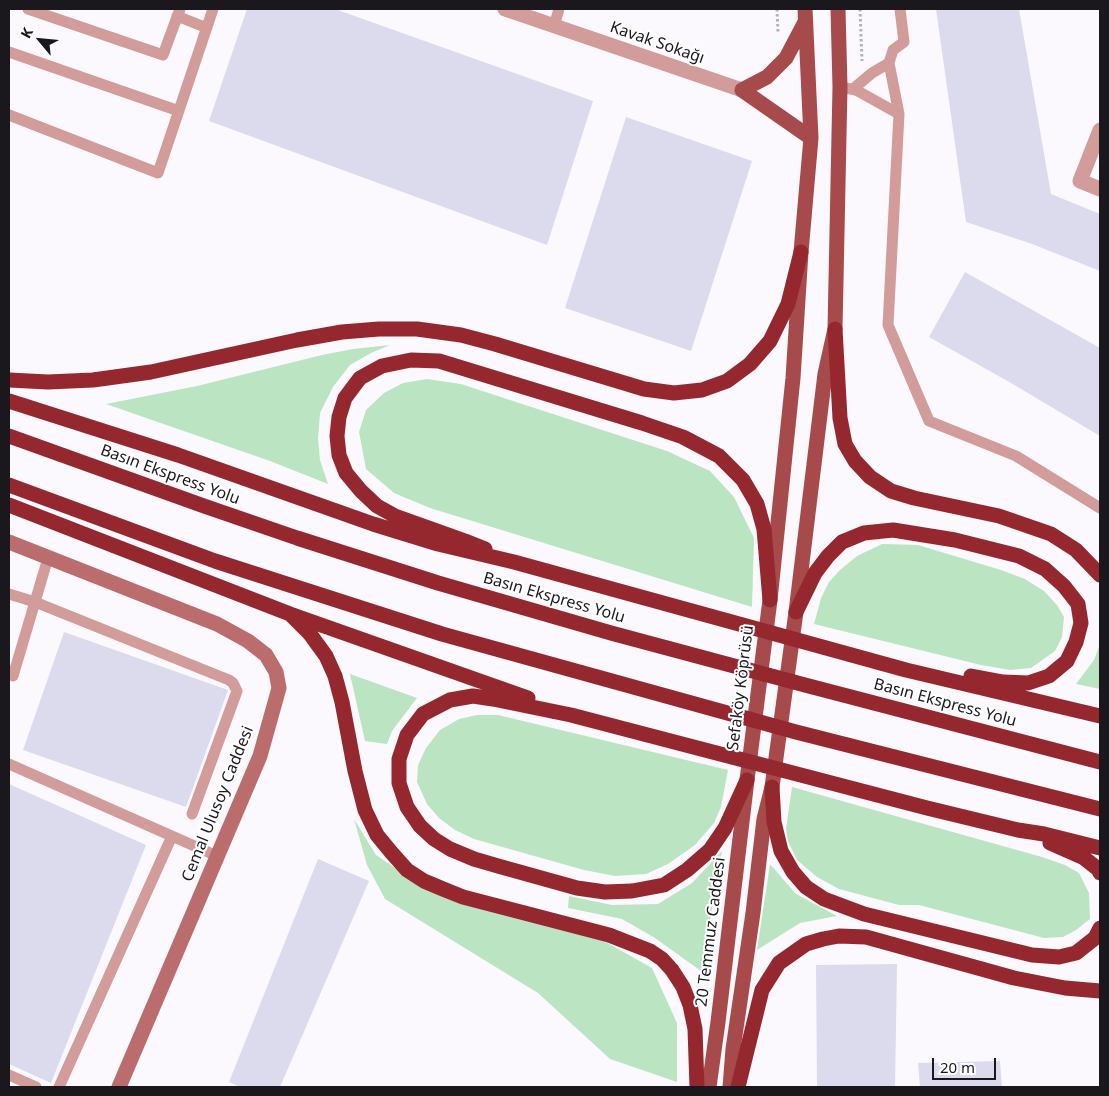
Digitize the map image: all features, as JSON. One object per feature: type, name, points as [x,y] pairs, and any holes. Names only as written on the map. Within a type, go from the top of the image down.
[{"type":"highway","points":[[9,380],[48,382],[93,380],[151,372],[342,332],[379,329],[417,329],[461,335],[644,389],[674,393],[702,390],[727,380],[750,364],[770,340],[788,304],[801,252]]},
{"type":"highway","points":[[835,329],[840,418],[846,444],[855,461],[870,477],[891,490],[914,498],[1000,516],[1051,534],[1076,550],[1100,575]]},
{"type":"highway","points":[[514,562],[465,541],[395,516],[377,506],[360,490],[346,473],[342,464],[337,436],[339,417],[345,398],[360,378],[382,366],[411,360],[439,361],[642,423],[683,437],[719,456],[743,480],[757,504],[764,529],[770,600]]},
{"type":"highway","points":[[9,401],[178,456],[373,524],[472,554],[514,562],[906,670],[1100,716]]},
{"type":"highway","name":"Basın Ekspress Yolu","points":[[9,436],[204,506],[438,583],[629,638],[1100,762]]},
{"type":"highway","points":[[9,485],[224,564],[442,634],[786,729],[1100,810]]},
{"type":"highway","points":[[9,505],[290,614],[520,695],[571,715]]},
{"type":"highway","points":[[796,612],[815,573],[842,542],[864,533],[893,530],[955,540],[1019,556],[1045,569],[1064,586],[1078,604],[1081,622],[1076,642],[1067,661],[1049,676],[1028,683],[1003,682],[962,674],[906,670]]},
{"type":"highway","points":[[290,614],[310,634],[326,656],[335,676],[364,810],[377,835],[391,852],[408,870],[424,881],[463,897],[609,935],[650,951],[662,959],[683,987],[690,1005],[695,1028],[697,1087]]},
{"type":"highway","points":[[747,780],[725,828],[710,850],[687,870],[664,885],[605,892],[576,888],[474,859],[450,849],[434,839],[420,826],[407,807],[399,783],[399,760],[407,735],[423,714],[450,700],[473,696],[571,715],[791,773],[1018,830],[1044,834],[1100,848]]},
{"type":"highway","points":[[772,787],[774,822],[781,851],[793,872],[806,887],[824,899],[864,914],[1032,955],[1059,957],[1076,953],[1095,938],[1100,928]]},
{"type":"highway","points":[[1018,830],[1084,858],[1098,869],[1100,873]]},
{"type":"highway","points":[[738,1087],[762,990],[779,963],[806,944],[823,939],[840,936],[866,937],[1014,978],[1065,988],[1100,991]]},
{"type":"main road","points":[[730,1087],[733,1049],[753,913],[764,819],[772,787],[796,612],[825,374],[835,329],[846,88],[838,9]]},
{"type":"main road","points":[[806,15],[786,58],[767,77],[742,90],[811,138]]},
{"type":"main road","name":"Sefaköy Köprüsü","points":[[747,780],[770,600],[794,378],[801,252],[811,138],[806,15]]},
{"type":"main road","name":"Cemal Ulusoy Caddesi","points":[[9,542],[218,624],[248,641],[266,655],[276,672],[279,688],[260,756],[119,1087]]},
{"type":"main road","name":"20 Temmuz Caddesi","points":[[708,1087],[718,1022],[747,780]]},
{"type":"street","name":"Kavak Sokağı","points":[[505,9],[742,90]]},
{"type":"street","points":[[1100,130],[1080,181],[1100,189]]},
{"type":"lane","points":[[28,9],[164,55],[178,12],[207,28]]},
{"type":"lane","points":[[9,115],[158,173],[213,9]]},
{"type":"lane","points":[[554,26],[559,9]]},
{"type":"lane","points":[[900,9],[904,42],[893,50],[889,63],[898,114],[888,325],[929,421],[1016,456],[1100,508]]},
{"type":"lane","points":[[9,52],[179,111]]},
{"type":"lane","points":[[846,88],[863,80],[889,63]]},
{"type":"lane","points":[[846,88],[898,114]]},
{"type":"lane","points":[[13,676],[48,558]]},
{"type":"lane","points":[[9,594],[35,602],[229,680],[235,687],[237,691],[192,814]]},
{"type":"lane","points":[[9,764],[217,856]]},
{"type":"lane","points":[[59,1087],[172,836]]},
{"type":"lane","points":[[9,1075],[36,1087]]},
{"type":"path","points":[[860,9],[863,80]]},
{"type":"green space","points":[[390,345],[350,365],[333,387],[320,413],[318,439],[320,460],[328,484],[270,461],[106,404],[197,386],[322,355]]},
{"type":"green space","points":[[427,379],[461,384],[667,451],[710,471],[734,497],[754,538],[752,607],[430,508],[394,493],[366,469],[359,432],[366,410],[384,393],[403,383]]},
{"type":"green space","points":[[882,544],[918,545],[1025,579],[1044,591],[1057,605],[1064,617],[1062,637],[1055,651],[1031,668],[1010,670],[981,665],[814,624],[821,598],[829,582],[857,556]]},
{"type":"green space","points":[[1100,644],[1100,689],[1076,684],[1094,660]]},
{"type":"green space","points":[[350,674],[417,698],[392,731],[387,744],[365,741]]},
{"type":"green space","points":[[477,715],[498,715],[728,770],[721,807],[714,823],[695,845],[668,864],[646,874],[615,876],[584,870],[474,839],[455,830],[439,818],[427,804],[417,782],[418,765],[426,748],[440,730],[459,719]]},
{"type":"green space","points":[[792,787],[1065,865],[1079,873],[1089,893],[1090,919],[1063,937],[1044,938],[919,905],[899,905],[839,889],[817,877],[797,860],[788,841],[786,829]]},
{"type":"green space","points":[[354,819],[376,855],[426,889],[604,941],[652,968],[677,1023],[677,1082],[610,1059],[538,993],[385,899],[367,865]]},
{"type":"green space","points":[[722,851],[701,971],[655,938],[622,919],[568,908],[569,896],[612,905],[658,904],[692,883]]},
{"type":"green space","points":[[770,864],[796,894],[837,916],[800,923],[757,950]]},
{"type":"building","points":[[247,9],[335,9],[593,101],[547,245],[209,121]]},
{"type":"building","points":[[936,9],[1019,9],[1051,194],[1100,214],[1100,271],[1032,244],[966,222]]},
{"type":"building","points":[[626,117],[752,161],[691,351],[565,308]]},
{"type":"building","points":[[965,272],[1100,348],[1100,436],[929,337]]},
{"type":"building","points":[[64,632],[228,690],[186,807],[23,750]]},
{"type":"building","points":[[9,784],[146,845],[51,1083],[9,1064]]},
{"type":"building","points":[[318,859],[369,881],[280,1087],[240,1087],[229,1082]]},
{"type":"building","points":[[897,964],[895,1087],[817,1087],[816,965]]},
{"type":"building","points":[[1000,1061],[1002,1087],[920,1087],[918,1063]]}]
